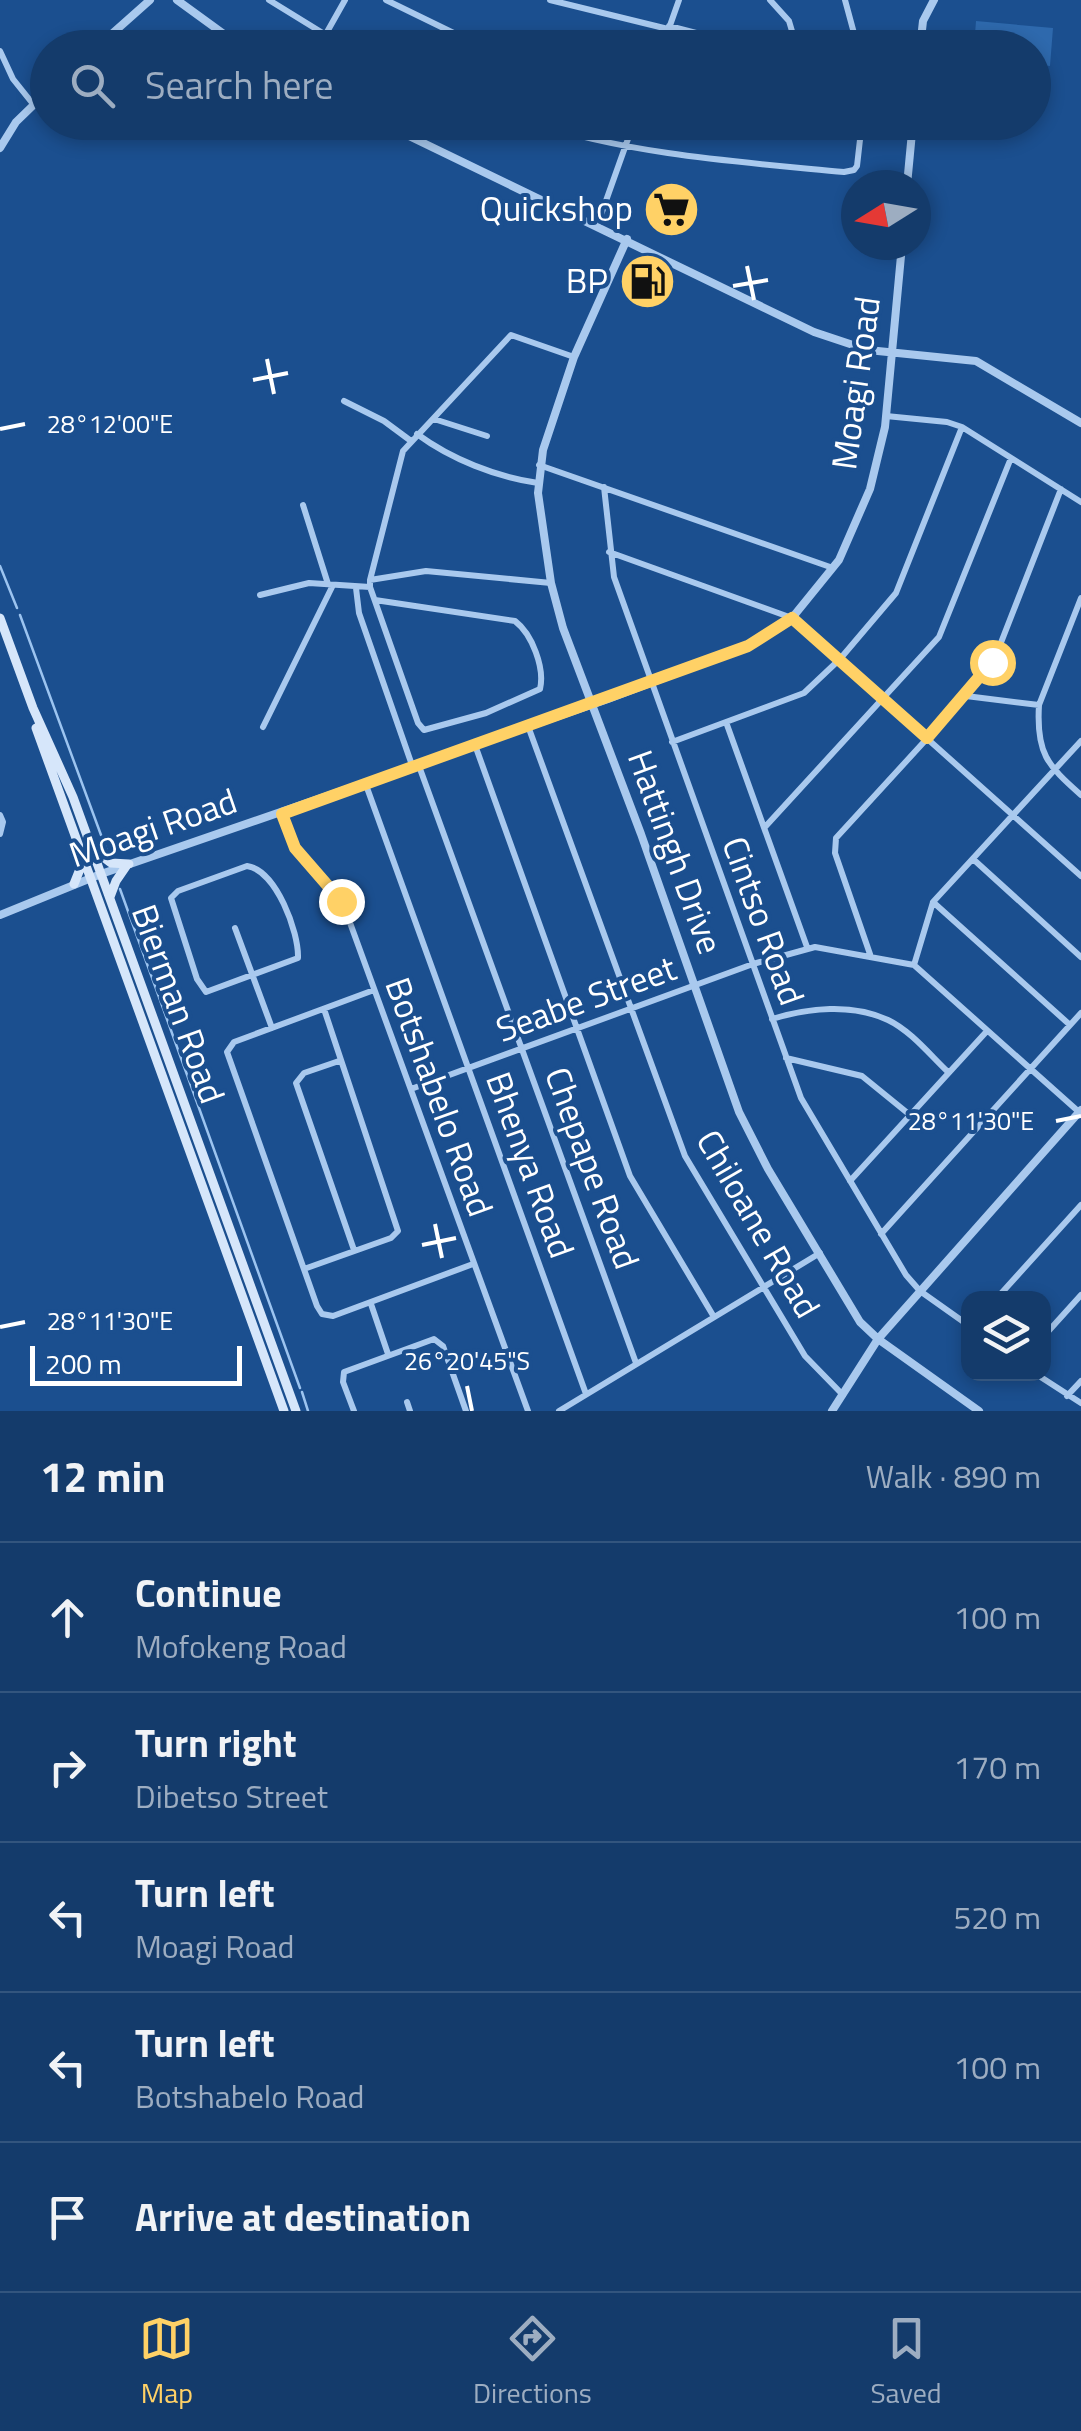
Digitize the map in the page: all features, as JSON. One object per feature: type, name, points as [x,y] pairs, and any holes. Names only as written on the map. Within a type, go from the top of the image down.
[{"type":"main road","name":"Bierman Road","points":[[0,618],[92,848],[96,876],[284,1411]]},
{"type":"main road","name":"Bierman Road","points":[[0,632],[84,858],[110,897],[296,1411]]},
{"type":"main road","points":[[92,848],[110,862],[128,865],[110,897]]},
{"type":"main road","points":[[74,884],[84,858]]},
{"type":"street","points":[[116,30],[150,0]]},
{"type":"street","points":[[177,0],[218,30]]},
{"type":"street","points":[[269,0],[315,30]]},
{"type":"street","points":[[328,30],[346,0]]},
{"type":"street","points":[[386,0],[448,30]]},
{"type":"street","points":[[550,0],[678,30]]},
{"type":"street","points":[[669,28],[679,0]]},
{"type":"street","points":[[770,0],[788,18],[792,30]]},
{"type":"street","points":[[845,0],[853,30]]},
{"type":"street","points":[[922,30],[934,0]]},
{"type":"street","points":[[0,51],[13,79],[30,100]]},
{"type":"street","points":[[0,148],[30,107]]},
{"type":"street","points":[[418,140],[826,336],[854,347],[976,360],[1081,424]]},
{"type":"street","points":[[596,140],[848,172],[858,164],[860,140]]},
{"type":"street","points":[[598,226],[627,140]]},
{"type":"street","points":[[909,170],[912,140]]},
{"type":"street","name":"Hattingh Drive","points":[[627,240],[574,357],[539,466],[551,583],[563,628],[746,1129],[860,1322],[979,1411]]},
{"type":"street","name":"Moagi Road","points":[[0,915],[96,876],[366,785],[748,646],[792,618],[834,568],[865,502],[882,445],[900,260]]},
{"type":"street","points":[[374,600],[516,621],[535,652],[542,678],[540,688],[486,713],[424,730],[418,723],[374,600],[370,583],[398,467],[410,440],[511,335],[574,357]]},
{"type":"street","points":[[344,401],[384,421],[410,440]]},
{"type":"street","points":[[886,416],[946,422],[962,428],[1081,502]]},
{"type":"street","points":[[434,418],[486,436]]},
{"type":"street","points":[[672,742],[804,693],[840,659],[896,594],[962,428]]},
{"type":"street","points":[[417,434],[430,444],[496,474],[538,483]]},
{"type":"street","points":[[764,826],[944,630],[1011,458]]},
{"type":"street","points":[[539,466],[834,568]]},
{"type":"street","name":"Cintso Road","points":[[604,486],[614,577],[810,1116],[906,1276],[961,1320]]},
{"type":"street","points":[[871,956],[834,842],[966,696],[997,655],[1061,490]]},
{"type":"street","points":[[263,727],[330,585],[303,505]]},
{"type":"street","points":[[609,552],[792,618],[1081,876]]},
{"type":"street","points":[[260,595],[309,583],[356,588],[426,571],[551,583]]},
{"type":"street","name":"Chepape Road","points":[[356,588],[359,613],[636,1362]]},
{"type":"street","points":[[1081,598],[1039,705],[1044,753],[1054,770],[1081,796]]},
{"type":"street","points":[[966,696],[1039,705]]},
{"type":"street","points":[[726,722],[808,947]]},
{"type":"street","name":"Chiloane Road","points":[[528,726],[684,1156],[812,1366],[842,1395]]},
{"type":"street","points":[[914,965],[933,902],[1081,740]]},
{"type":"street","points":[[474,745],[630,1176],[714,1317]]},
{"type":"street","name":"Bhenya Road","points":[[366,785],[586,1394]]},
{"type":"street","name":"Botshabelo Road","points":[[282,814],[295,848],[341,901],[528,1411]]},
{"type":"street","points":[[0,815],[0,834]]},
{"type":"street","points":[[973,859],[1081,957]]},
{"type":"street","points":[[246,866],[256,868],[269,881],[280,895],[300,954],[289,964],[253,976],[208,992],[203,990],[176,922],[172,894],[246,866]]},
{"type":"street","points":[[933,902],[1070,1025]]},
{"type":"street","points":[[235,928],[272,1028]]},
{"type":"street","name":"Seabe Street","points":[[411,1089],[808,947],[914,965],[1080,1111]]},
{"type":"street","points":[[374,990],[234,1042],[227,1056],[322,1314],[333,1316],[371,1304],[473,1264]]},
{"type":"street","points":[[772,1019],[817,1008],[884,1018],[902,1029],[948,1072]]},
{"type":"street","points":[[304,1269],[394,1236],[399,1227],[324,1009]]},
{"type":"street","points":[[881,1234],[1081,1013]]},
{"type":"street","points":[[849,1181],[988,1030]]},
{"type":"street","points":[[786,1058],[862,1076],[910,1115]]},
{"type":"street","points":[[340,1061],[304,1072],[296,1083],[354,1250]]},
{"type":"street","points":[[832,1411],[878,1339],[1080,1111]]},
{"type":"street","points":[[1003,1291],[1081,1205]]},
{"type":"street","points":[[559,1411],[820,1253]]},
{"type":"street","points":[[1051,1328],[1081,1295]]},
{"type":"street","points":[[371,1304],[388,1354]]},
{"type":"street","points":[[354,1411],[343,1382],[344,1372],[427,1340],[440,1342],[466,1411]]},
{"type":"street","points":[[1046,1381],[1081,1403]]},
{"type":"street","points":[[1068,1396],[1081,1381]]},
{"type":"shaded area","points":[[976,21],[1053,28],[1051,53],[1051,30],[975,30]]},
{"type":"waterway","points":[[0,566],[17,608]]},
{"type":"waterway","points":[[20,615],[108,854]]},
{"type":"waterway","points":[[120,889],[300,1388]]},
{"type":"waterway","points":[[302,1392],[308,1411]]},
{"type":"place","name":"Quickshop","points":[[672,209]]},
{"type":"place","name":"BP","points":[[647,281]]},
{"type":"route","points":[[341,901],[295,848],[282,814],[748,646],[792,618],[927,738],[992,662]]}]
